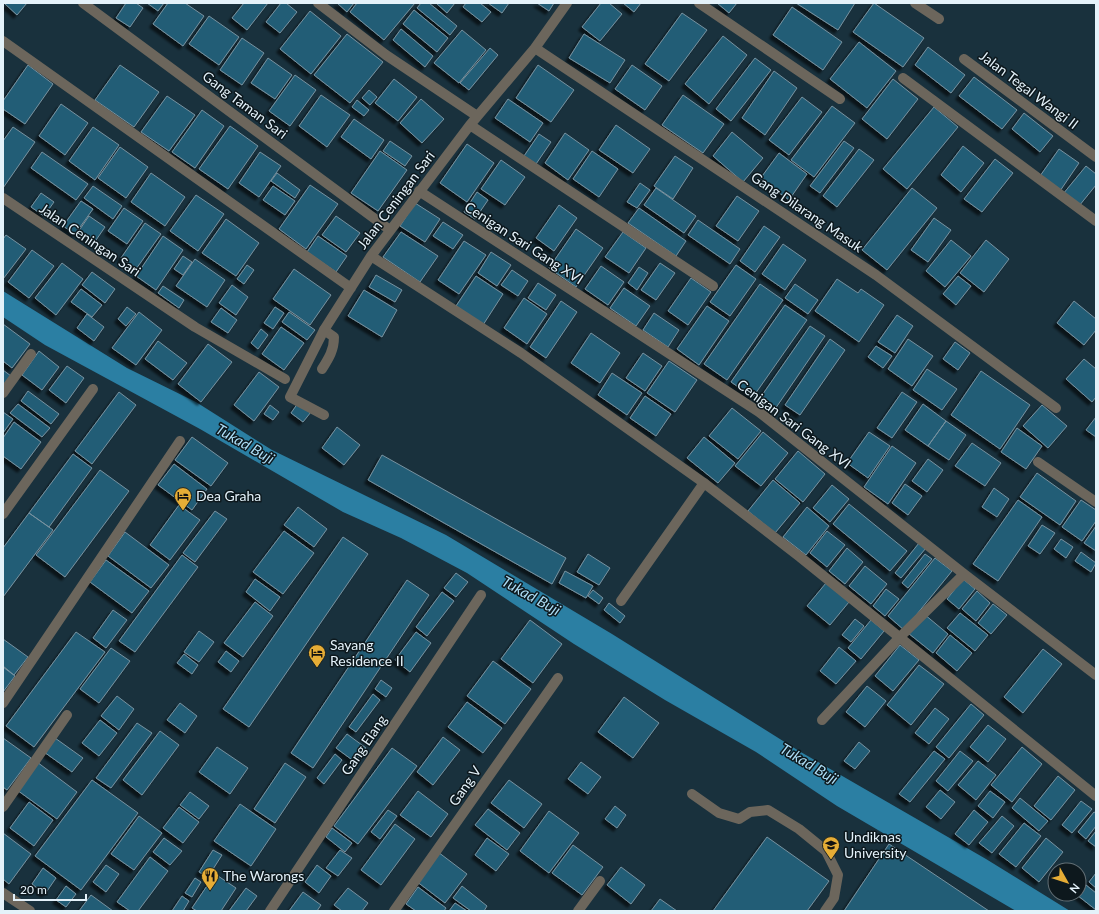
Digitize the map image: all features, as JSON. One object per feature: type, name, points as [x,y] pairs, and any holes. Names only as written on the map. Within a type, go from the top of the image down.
[{"type":"street","name":"Gang Taman Sari","points":[[83,3],[390,230]]},
{"type":"street","points":[[318,3],[386,55],[477,116]]},
{"type":"street","name":"Jalan Ceningan Sari","points":[[324,415],[290,397],[324,330],[371,256],[390,230],[477,116],[535,48],[567,3]]},
{"type":"street","points":[[699,3],[840,100]]},
{"type":"street","points":[[915,3],[939,19]]},
{"type":"street","points":[[3,41],[351,288]]},
{"type":"street","name":"Gang Dilarang Masuk","points":[[535,48],[876,275],[1056,408]]},
{"type":"street","name":"Jalan Tegal Wangi II","points":[[964,58],[1096,157]]},
{"type":"street","points":[[903,78],[1096,221]]},
{"type":"street","points":[[470,125],[713,286]]},
{"type":"street","name":"Cenigan Sari Gang XVI","points":[[419,191],[759,412],[964,574],[1096,675]]},
{"type":"street","name":"Jalan Ceningan Sari","points":[[3,198],[195,327],[285,379]]},
{"type":"street","points":[[371,256],[521,353],[704,483],[800,557],[1096,796]]},
{"type":"street","points":[[322,369],[332,352],[334,343],[334,337],[324,330]]},
{"type":"street","points":[[3,393],[31,354]]},
{"type":"street","points":[[3,514],[93,389]]},
{"type":"street","points":[[3,704],[180,441]]},
{"type":"street","points":[[1038,462],[1096,502]]},
{"type":"street","points":[[620,601],[704,483]]},
{"type":"street","points":[[822,720],[900,637],[964,574]]},
{"type":"street","name":"Gang Elang","points":[[270,911],[481,595]]},
{"type":"street","name":"Gang V","points":[[394,911],[558,678]]},
{"type":"street","points":[[3,807],[68,715]]},
{"type":"street","points":[[692,794],[719,813],[739,819],[750,812],[768,810],[799,829],[826,851],[838,875],[834,898],[825,911]]},
{"type":"street","points":[[578,911],[600,881]]},
{"type":"street","points":[[3,893],[18,908],[30,911]]},
{"type":"water","name":"Tukad Buji","points":[[3,291],[127,368],[196,402],[272,450],[446,535],[612,634],[799,751],[986,859],[1047,897],[1047,902],[1055,902],[1070,911],[1016,911],[837,806],[756,752],[665,700],[574,644],[467,573],[401,538],[343,512],[200,429],[45,345],[3,317]]},
{"type":"building","points":[[4,3],[27,3],[17,15]]},
{"type":"building","points":[[126,3],[136,3],[143,8],[130,27],[116,18]]},
{"type":"building","points":[[147,3],[164,3],[158,11]]},
{"type":"building","points":[[168,3],[185,3],[204,16],[183,46],[153,24]]},
{"type":"building","points":[[244,3],[268,3],[247,30],[232,18]]},
{"type":"building","points":[[281,3],[286,3],[297,12],[280,33],[266,22]]},
{"type":"building","points":[[337,3],[354,3],[347,12]]},
{"type":"building","points":[[357,3],[415,3],[384,40],[350,12]]},
{"type":"building","points":[[421,3],[429,3],[457,26],[450,35],[417,8]]},
{"type":"building","points":[[436,3],[455,3],[447,13]]},
{"type":"building","points":[[466,3],[480,3],[491,12],[482,22],[463,7]]},
{"type":"building","points":[[488,3],[509,3],[502,13]]},
{"type":"building","points":[[537,3],[554,3],[549,11]]},
{"type":"building","points":[[601,3],[609,3],[622,14],[600,41],[582,27]]},
{"type":"building","points":[[623,3],[641,3],[634,12]]},
{"type":"building","points":[[717,3],[737,3],[729,13]]},
{"type":"building","points":[[796,3],[855,3],[838,30]]},
{"type":"building","points":[[874,3],[924,38],[903,67],[853,32]]},
{"type":"building","points":[[792,7],[842,42],[823,70],[773,35]]},
{"type":"building","points":[[414,10],[448,38],[437,52],[403,24]]},
{"type":"building","points":[[310,11],[341,36],[311,74],[280,49]]},
{"type":"building","points":[[682,13],[707,30],[669,81],[645,64]]},
{"type":"building","points":[[209,16],[239,37],[219,65],[189,44]]},
{"type":"building","points":[[401,29],[433,56],[425,67],[393,40]]},
{"type":"building","points":[[462,30],[486,50],[459,83],[434,63]]},
{"type":"building","points":[[347,34],[383,62],[350,103],[314,75]]},
{"type":"building","points":[[584,34],[625,60],[610,83],[569,58]]},
{"type":"building","points":[[723,36],[747,55],[709,104],[685,84]]},
{"type":"building","points":[[242,38],[264,53],[242,85],[220,70]]},
{"type":"building","points":[[859,42],[896,71],[867,108],[830,79]]},
{"type":"building","points":[[928,47],[965,75],[951,93],[915,65]]},
{"type":"building","points":[[490,48],[498,55],[469,90],[460,83]]},
{"type":"building","points":[[268,58],[292,75],[275,99],[251,83]]},
{"type":"building","points":[[755,58],[771,70],[731,121],[716,109]]},
{"type":"building","points":[[28,65],[53,84],[25,124],[3,109],[3,101]]},
{"type":"building","points":[[120,65],[159,92],[134,127],[95,100]]},
{"type":"building","points":[[538,65],[574,90],[551,122],[516,98]]},
{"type":"building","points":[[632,65],[662,86],[645,110],[615,89]]},
{"type":"building","points":[[774,71],[797,88],[765,135],[742,118]]},
{"type":"building","points":[[295,75],[316,90],[290,126],[269,111]]},
{"type":"building","points":[[974,77],[1017,110],[1002,129],[959,96]]},
{"type":"building","points":[[394,79],[417,97],[398,121],[375,103]]},
{"type":"building","points":[[893,79],[918,99],[887,139],[862,119]]},
{"type":"building","points":[[369,90],[377,97],[370,105],[362,98]]},
{"type":"building","points":[[321,95],[350,115],[327,147],[299,126]]},
{"type":"building","points":[[683,95],[724,124],[703,153],[662,125]]},
{"type":"building","points":[[167,96],[195,115],[169,151],[141,132]]},
{"type":"building","points":[[802,97],[822,112],[789,155],[769,140]]},
{"type":"building","points":[[421,99],[444,119],[422,143],[400,123]]},
{"type":"building","points":[[508,99],[543,123],[530,142],[495,118]]},
{"type":"building","points":[[357,100],[369,110],[364,116],[352,107]]},
{"type":"building","points":[[61,104],[88,123],[65,155],[39,136]]},
{"type":"building","points":[[832,106],[855,123],[814,177],[791,160]]},
{"type":"building","points":[[934,107],[958,127],[907,189],[883,169]]},
{"type":"building","points":[[202,110],[224,126],[195,168],[172,152]]},
{"type":"building","points":[[1024,113],[1053,136],[1040,152],[1012,129]]},
{"type":"building","points":[[354,119],[384,140],[371,159],[341,137]]},
{"type":"building","points":[[616,125],[650,149],[633,173],[599,150]]},
{"type":"building","points":[[230,126],[258,146],[228,189],[199,169]]},
{"type":"building","points":[[13,127],[35,142],[3,188],[3,141]]},
{"type":"building","points":[[93,127],[119,145],[95,180],[69,161]]},
{"type":"building","points":[[732,132],[763,158],[743,182],[713,156]]},
{"type":"building","points":[[565,133],[589,150],[568,180],[545,163]]},
{"type":"building","points":[[539,134],[551,142],[536,164],[524,156]]},
{"type":"building","points":[[390,141],[412,156],[405,166],[383,151]]},
{"type":"building","points":[[844,141],[854,148],[820,193],[810,186]]},
{"type":"building","points":[[467,144],[494,163],[467,202],[440,183]]},
{"type":"building","points":[[963,146],[984,163],[961,192],[941,175]]},
{"type":"building","points":[[120,147],[148,167],[126,198],[98,178]]},
{"type":"building","points":[[859,149],[874,160],[837,207],[823,196]]},
{"type":"building","points":[[1059,149],[1079,163],[1060,191],[1040,176]]},
{"type":"building","points":[[380,151],[407,170],[378,211],[351,193]]},
{"type":"building","points":[[592,151],[618,169],[599,197],[573,179]]},
{"type":"building","points":[[42,152],[88,184],[76,200],[31,168]]},
{"type":"building","points":[[260,152],[281,166],[259,197],[239,183]]},
{"type":"building","points":[[779,153],[807,174],[789,200],[760,179]]},
{"type":"building","points":[[675,156],[693,168],[673,199],[654,186]]},
{"type":"building","points":[[995,159],[1013,173],[982,212],[964,199]]},
{"type":"building","points":[[501,160],[525,177],[505,205],[481,189]]},
{"type":"building","points":[[1086,166],[1096,174],[1096,185],[1079,206],[1063,194]]},
{"type":"building","points":[[151,173],[185,197],[165,226],[131,202]]},
{"type":"building","points":[[277,173],[300,190],[295,198],[271,181]]},
{"type":"building","points":[[640,183],[650,190],[637,208],[627,202]]},
{"type":"building","points":[[310,185],[338,204],[306,249],[279,229]]},
{"type":"building","points":[[93,186],[122,206],[113,219],[84,198]]},
{"type":"building","points":[[273,186],[295,201],[285,215],[263,200]]},
{"type":"building","points":[[656,188],[696,216],[684,233],[644,205]]},
{"type":"building","points":[[912,188],[937,208],[887,270],[862,250]]},
{"type":"building","points":[[477,192],[488,200],[475,219],[464,212]]},
{"type":"building","points":[[41,193],[54,202],[44,216],[31,207]]},
{"type":"building","points":[[196,195],[224,214],[198,251],[170,231]]},
{"type":"building","points":[[737,196],[759,211],[738,241],[716,226]]},
{"type":"building","points":[[81,201],[93,209],[75,234],[63,226]]},
{"type":"building","points":[[415,203],[440,219],[425,242],[400,226]]},
{"type":"building","points":[[559,205],[577,218],[554,251],[536,238]]},
{"type":"building","points":[[124,208],[143,221],[127,244],[108,231]]},
{"type":"building","points":[[639,208],[686,241],[676,256],[628,223]]},
{"type":"building","points":[[89,216],[105,227],[94,243],[78,232]]},
{"type":"building","points":[[336,216],[360,233],[346,252],[322,235]]},
{"type":"building","points":[[934,218],[951,230],[928,262],[911,250]]},
{"type":"building","points":[[226,219],[259,243],[236,276],[202,253]]},
{"type":"building","points":[[698,220],[740,249],[730,264],[688,235]]},
{"type":"building","points":[[443,222],[463,235],[453,249],[433,236]]},
{"type":"building","points":[[145,223],[161,234],[136,269],[121,258]]},
{"type":"building","points":[[764,226],[780,237],[755,272],[740,261]]},
{"type":"building","points":[[576,229],[603,248],[576,287],[549,268]]},
{"type":"building","points":[[401,232],[438,256],[420,282],[383,257]]},
{"type":"building","points":[[623,232],[646,248],[629,273],[605,257]]},
{"type":"building","points":[[6,235],[26,249],[3,279],[3,239]]},
{"type":"building","points":[[163,236],[183,250],[156,290],[136,276]]},
{"type":"building","points":[[318,236],[347,256],[336,272],[307,252]]},
{"type":"building","points":[[951,240],[971,256],[945,287],[926,271]]},
{"type":"building","points":[[986,240],[1009,259],[984,292],[960,273]]},
{"type":"building","points":[[464,241],[486,255],[459,294],[438,280]]},
{"type":"building","points":[[783,244],[806,260],[785,290],[762,274]]},
{"type":"building","points":[[32,250],[54,266],[29,298],[8,282]]},
{"type":"building","points":[[491,252],[511,265],[497,286],[478,273]]},
{"type":"building","points":[[183,256],[192,262],[183,275],[174,269]]},
{"type":"building","points":[[195,259],[225,280],[207,307],[176,286]]},
{"type":"building","points":[[62,263],[83,279],[56,315],[35,298]]},
{"type":"building","points":[[660,263],[675,273],[656,300],[641,290]]},
{"type":"building","points":[[247,265],[254,270],[244,284],[237,279]]},
{"type":"building","points":[[736,265],[756,279],[730,316],[710,302]]},
{"type":"building","points":[[601,266],[624,282],[608,305],[585,289]]},
{"type":"building","points":[[639,267],[648,273],[637,290],[628,283]]},
{"type":"building","points":[[294,269],[331,295],[310,325],[273,299]]},
{"type":"building","points":[[512,270],[528,281],[518,296],[501,285]]},
{"type":"building","points":[[92,272],[115,289],[105,303],[82,285]]},
{"type":"building","points":[[376,275],[402,290],[395,302],[369,287]]},
{"type":"building","points":[[476,276],[503,294],[483,325],[456,306]]},
{"type":"building","points":[[958,276],[971,286],[956,305],[943,294]]},
{"type":"building","points":[[691,278],[711,292],[688,325],[668,311]]},
{"type":"building","points":[[837,279],[858,293],[861,289],[884,305],[859,342],[815,311]]},
{"type":"building","points":[[538,283],[556,295],[546,310],[528,298]]},
{"type":"building","points":[[760,284],[783,300],[727,380],[704,364]]},
{"type":"building","points":[[795,284],[818,300],[808,314],[785,298]]},
{"type":"building","points":[[232,285],[248,297],[236,315],[219,303]]},
{"type":"building","points":[[163,286],[184,300],[179,308],[158,293]]},
{"type":"building","points":[[624,288],[650,306],[636,326],[610,308]]},
{"type":"building","points":[[81,289],[102,305],[92,317],[71,302]]},
{"type":"building","points":[[364,290],[397,310],[382,337],[348,316]]},
{"type":"building","points":[[524,298],[547,314],[527,344],[504,328]]},
{"type":"building","points":[[561,301],[577,312],[546,358],[530,347]]},
{"type":"building","points":[[1074,301],[1096,319],[1096,330],[1084,345],[1057,323]]},
{"type":"building","points":[[785,305],[807,320],[753,397],[731,382]]},
{"type":"building","points":[[707,306],[729,321],[699,365],[677,349]]},
{"type":"building","points":[[127,307],[136,314],[126,326],[118,319]]},
{"type":"building","points":[[275,307],[284,313],[273,329],[264,323]]},
{"type":"building","points":[[221,308],[237,320],[228,333],[211,322]]},
{"type":"building","points":[[139,312],[162,330],[136,365],[112,348]]},
{"type":"building","points":[[289,312],[315,330],[307,340],[282,322]]},
{"type":"building","points":[[654,313],[679,330],[668,347],[643,330]]},
{"type":"building","points":[[87,314],[104,327],[94,341],[77,328]]},
{"type":"building","points":[[897,315],[913,326],[895,353],[878,342]]},
{"type":"building","points":[[3,324],[30,344],[12,368],[3,361]]},
{"type":"building","points":[[810,326],[825,336],[773,412],[758,401]]},
{"type":"building","points":[[281,327],[304,343],[284,370],[262,354]]},
{"type":"building","points":[[261,329],[268,335],[258,349],[251,343]]},
{"type":"building","points":[[591,333],[620,353],[600,383],[571,363]]},
{"type":"building","points":[[830,339],[845,350],[800,415],[785,405]]},
{"type":"building","points":[[908,339],[933,356],[912,386],[888,369]]},
{"type":"building","points":[[158,341],[187,363],[173,380],[145,359]]},
{"type":"building","points":[[955,342],[970,353],[958,370],[943,359]]},
{"type":"building","points":[[208,344],[232,362],[201,402],[178,384]]},
{"type":"building","points":[[876,346],[892,356],[883,368],[868,357]]},
{"type":"building","points":[[39,351],[59,367],[42,390],[22,375]]},
{"type":"building","points":[[643,353],[662,366],[645,391],[626,378]]},
{"type":"building","points":[[1084,359],[1096,369],[1096,397],[1092,402],[1066,379]]},
{"type":"building","points":[[669,361],[697,380],[675,412],[647,393]]},
{"type":"building","points":[[67,366],[84,378],[66,403],[49,390]]},
{"type":"building","points":[[927,369],[957,389],[942,410],[913,390]]},
{"type":"building","points":[[3,370],[11,376],[3,386]]},
{"type":"building","points":[[981,371],[1030,405],[1000,449],[951,415]]},
{"type":"building","points":[[259,372],[279,387],[254,421],[234,405]]},
{"type":"building","points":[[612,373],[642,393],[627,415],[598,395]]},
{"type":"building","points":[[28,391],[59,414],[51,424],[21,401]]},
{"type":"building","points":[[119,392],[136,405],[92,464],[75,451]]},
{"type":"building","points":[[902,392],[917,402],[892,438],[877,428]]},
{"type":"building","points":[[645,396],[671,414],[656,436],[630,418]]},
{"type":"building","points":[[298,403],[311,412],[303,422],[291,413]]},
{"type":"building","points":[[18,404],[50,428],[42,437],[10,413]]},
{"type":"building","points":[[923,404],[946,421],[928,446],[905,430]]},
{"type":"building","points":[[270,405],[279,412],[273,420],[264,414]]},
{"type":"building","points":[[1042,405],[1067,426],[1048,448],[1023,426]]},
{"type":"building","points":[[732,408],[761,431],[738,459],[709,436]]},
{"type":"building","points":[[3,412],[13,419],[3,433]]},
{"type":"building","points":[[1096,417],[1096,437],[1086,430]]},
{"type":"building","points":[[946,421],[966,435],[949,460],[928,446]]},
{"type":"building","points":[[14,422],[41,442],[21,469],[3,456],[3,438]]},
{"type":"building","points":[[337,427],[360,445],[344,465],[322,448]]},
{"type":"building","points":[[1017,428],[1042,446],[1026,469],[1001,452]]},
{"type":"building","points":[[763,432],[788,453],[761,486],[735,466]]},
{"type":"building","points":[[869,432],[890,446],[868,478],[847,463]]},
{"type":"building","points":[[192,437],[228,463],[211,486],[175,460]]},
{"type":"building","points":[[704,437],[735,463],[718,483],[687,458]]},
{"type":"building","points":[[972,443],[1001,463],[985,486],[955,466]]},
{"type":"building","points":[[892,446],[916,463],[888,504],[864,487]]},
{"type":"building","points":[[798,451],[825,474],[803,502],[775,479]]},
{"type":"building","points":[[73,454],[92,468],[49,527],[29,513]]},
{"type":"building","points":[[382,455],[566,558],[552,584],[368,480]]},
{"type":"building","points":[[928,459],[943,470],[927,492],[912,481]]},
{"type":"building","points":[[174,464],[207,489],[192,510],[158,485]]},
{"type":"building","points":[[100,470],[129,491],[65,577],[36,555]]},
{"type":"building","points":[[1037,473],[1076,501],[1060,525],[1020,497]]},
{"type":"building","points":[[773,480],[800,503],[775,533],[748,511]]},
{"type":"building","points":[[905,484],[922,496],[908,515],[892,503]]},
{"type":"building","points":[[832,485],[849,499],[830,522],[813,508]]},
{"type":"building","points":[[994,488],[1009,499],[997,517],[982,507]]},
{"type":"building","points":[[1018,500],[1042,517],[998,581],[973,564]]},
{"type":"building","points":[[1081,500],[1096,510],[1096,521],[1082,541],[1062,527]]},
{"type":"building","points":[[849,504],[907,551],[890,571],[833,524]]},
{"type":"building","points":[[179,505],[200,520],[170,560],[150,545]]},
{"type":"building","points":[[298,507],[327,529],[314,547],[284,525]]},
{"type":"building","points":[[807,507],[829,526],[806,555],[783,537]]},
{"type":"building","points":[[215,511],[227,519],[195,562],[183,553]]},
{"type":"building","points":[[29,513],[53,530],[3,597],[3,548]]},
{"type":"building","points":[[1042,525],[1055,533],[1040,554],[1028,546]]},
{"type":"building","points":[[1096,526],[1096,551],[1084,543]]},
{"type":"building","points":[[284,531],[314,553],[283,594],[253,572]]},
{"type":"building","points":[[827,531],[845,545],[827,567],[810,553]]},
{"type":"building","points":[[125,532],[169,565],[151,588],[108,556]]},
{"type":"building","points":[[343,537],[368,554],[249,727],[223,709]]},
{"type":"building","points":[[1061,539],[1073,547],[1066,558],[1054,549]]},
{"type":"building","points":[[919,543],[926,548],[901,578],[895,573]]},
{"type":"building","points":[[847,548],[863,562],[845,584],[829,571]]},
{"type":"building","points":[[1081,552],[1096,563],[1091,572],[1075,561]]},
{"type":"building","points":[[588,554],[610,568],[599,585],[577,572]]},
{"type":"building","points":[[925,554],[932,559],[908,588],[902,583]]},
{"type":"building","points":[[182,555],[198,567],[135,652],[119,641]]},
{"type":"building","points":[[935,558],[952,571],[904,630],[888,616]]},
{"type":"building","points":[[106,560],[149,591],[132,613],[90,582]]},
{"type":"building","points":[[865,566],[887,584],[871,604],[849,586]]},
{"type":"building","points":[[565,571],[593,586],[586,598],[559,583]]},
{"type":"building","points":[[456,573],[468,582],[456,597],[444,588]]},
{"type":"building","points":[[255,579],[280,597],[270,611],[246,592]]},
{"type":"building","points":[[963,579],[975,589],[959,609],[947,599]]},
{"type":"building","points":[[407,580],[429,595],[313,768],[291,753]]},
{"type":"building","points":[[826,583],[849,602],[830,625],[807,606]]},
{"type":"building","points":[[886,589],[899,599],[885,616],[873,606]]},
{"type":"building","points":[[593,590],[603,598],[599,604],[588,596]]},
{"type":"building","points":[[977,591],[990,603],[976,621],[962,609]]},
{"type":"building","points":[[442,592],[454,601],[427,636],[416,627]]},
{"type":"building","points":[[255,602],[273,616],[243,657],[224,643]]},
{"type":"building","points":[[609,603],[625,616],[620,623],[604,610]]},
{"type":"building","points":[[993,604],[1007,615],[991,634],[978,623]]},
{"type":"building","points":[[113,610],[127,620],[106,648],[93,638]]},
{"type":"building","points":[[960,613],[988,635],[975,651],[947,628]]},
{"type":"building","points":[[924,614],[948,634],[933,653],[908,633]]},
{"type":"building","points":[[855,619],[864,626],[851,642],[842,635]]},
{"type":"building","points":[[530,620],[562,644],[533,683],[501,659]]},
{"type":"building","points":[[871,620],[884,631],[861,659],[848,648]]},
{"type":"building","points":[[199,631],[214,642],[199,662],[184,652]]},
{"type":"building","points":[[76,632],[105,652],[34,747],[6,726]]},
{"type":"building","points":[[416,632],[431,643],[410,672],[395,660]]},
{"type":"building","points":[[950,635],[972,653],[957,671],[936,653]]},
{"type":"building","points":[[3,639],[28,657],[14,675],[3,666]]},
{"type":"building","points":[[900,645],[919,660],[893,691],[875,676]]},
{"type":"building","points":[[839,647],[856,661],[836,684],[820,671]]},
{"type":"building","points":[[111,648],[130,661],[99,703],[80,689]]},
{"type":"building","points":[[1043,649],[1062,664],[1023,713],[1004,697]]},
{"type":"building","points":[[226,651],[239,661],[231,672],[218,662]]},
{"type":"building","points":[[184,654],[198,665],[192,674],[177,663]]},
{"type":"building","points":[[493,661],[531,689],[505,724],[467,696]]},
{"type":"building","points":[[919,665],[944,684],[911,725],[887,705]]},
{"type":"building","points":[[3,667],[15,676],[3,692]]},
{"type":"building","points":[[381,680],[392,688],[386,697],[375,689]]},
{"type":"building","points":[[867,686],[886,701],[865,727],[846,712]]},
{"type":"building","points":[[373,694],[380,700],[356,732],[349,727]]},
{"type":"building","points":[[117,696],[134,709],[119,730],[101,716]]},
{"type":"building","points":[[624,697],[659,723],[633,758],[598,732]]},
{"type":"building","points":[[467,702],[502,728],[483,753],[448,727]]},
{"type":"building","points":[[180,703],[197,716],[185,733],[167,720]]},
{"type":"building","points":[[971,704],[984,715],[949,758],[936,747]]},
{"type":"building","points":[[935,708],[949,719],[929,744],[915,733]]},
{"type":"building","points":[[100,720],[117,733],[99,756],[82,743]]},
{"type":"building","points":[[137,723],[152,733],[111,788],[96,778]]},
{"type":"building","points":[[988,725],[1006,739],[988,762],[970,747]]},
{"type":"building","points":[[160,731],[179,745],[142,795],[123,780]]},
{"type":"building","points":[[347,734],[366,748],[355,762],[336,748]]},
{"type":"building","points":[[443,737],[460,750],[433,785],[417,772]]},
{"type":"building","points":[[3,738],[31,758],[7,790],[3,787]]},
{"type":"building","points":[[55,738],[83,758],[72,772],[44,752]]},
{"type":"building","points":[[859,742],[870,751],[855,769],[844,761]]},
{"type":"building","points":[[217,747],[248,768],[230,794],[199,772]]},
{"type":"building","points":[[1022,747],[1042,764],[1012,802],[991,785]]},
{"type":"building","points":[[392,748],[417,766],[358,844],[334,826]]},
{"type":"building","points":[[934,751],[945,759],[910,802],[899,794]]},
{"type":"building","points":[[960,751],[973,761],[948,791],[936,781]]},
{"type":"building","points":[[335,754],[342,760],[324,784],[317,778]]},
{"type":"building","points":[[978,761],[996,775],[976,800],[958,785]]},
{"type":"building","points":[[37,762],[77,792],[57,819],[17,790]]},
{"type":"building","points":[[581,762],[601,777],[588,794],[568,779]]},
{"type":"building","points":[[285,763],[306,777],[275,823],[254,809]]},
{"type":"building","points":[[1058,776],[1075,790],[1051,820],[1034,806]]},
{"type":"building","points":[[92,780],[138,813],[81,890],[35,856]]},
{"type":"building","points":[[509,780],[542,804],[524,828],[491,803]]},
{"type":"building","points":[[940,790],[955,802],[941,819],[926,807]]},
{"type":"building","points":[[418,791],[448,814],[431,837],[400,815]]},
{"type":"building","points":[[990,791],[1005,802],[993,818],[978,806]]},
{"type":"building","points":[[190,792],[209,806],[199,819],[180,805]]},
{"type":"building","points":[[1020,798],[1048,821],[1039,831],[1012,808]]},
{"type":"building","points":[[1081,801],[1092,809],[1072,833],[1062,825]]},
{"type":"building","points":[[29,802],[53,820],[34,846],[10,828]]},
{"type":"building","points":[[240,804],[276,829],[251,866],[214,841]]},
{"type":"building","points":[[615,806],[626,815],[617,828],[605,819]]},
{"type":"building","points":[[179,807],[199,822],[183,843],[163,828]]},
{"type":"building","points":[[488,809],[520,833],[507,850],[475,825]]},
{"type":"building","points":[[388,810],[397,816],[380,839],[371,832]]},
{"type":"building","points":[[974,810],[988,822],[969,845],[955,834]]},
{"type":"building","points":[[549,811],[579,833],[549,873],[520,851]]},
{"type":"building","points":[[1094,812],[1096,813],[1096,826],[1086,839],[1078,832]]},
{"type":"building","points":[[139,816],[162,833],[134,870],[111,854]]},
{"type":"building","points":[[1002,816],[1014,826],[992,853],[979,843]]},
{"type":"building","points":[[1024,823],[1041,836],[1016,867],[999,854]]},
{"type":"building","points":[[395,824],[415,839],[381,885],[361,870]]},
{"type":"building","points":[[332,828],[352,843],[345,852],[326,837]]},
{"type":"building","points":[[1096,831],[1096,847],[1088,841]]},
{"type":"building","points":[[3,833],[31,854],[9,884],[3,879]]},
{"type":"building","points":[[767,837],[829,881],[807,911],[713,911]]},
{"type":"building","points":[[164,838],[182,851],[170,865],[153,852]]},
{"type":"building","points":[[487,838],[509,854],[496,871],[475,855]]},
{"type":"building","points":[[1046,838],[1063,852],[1055,862],[1047,862],[1047,872],[1039,882],[1022,868]]},
{"type":"building","points":[[889,844],[989,911],[844,911]]},
{"type":"building","points":[[573,845],[603,867],[582,895],[552,873]]},
{"type":"building","points":[[213,850],[222,855],[208,877],[199,872]]},
{"type":"building","points":[[340,850],[352,858],[338,876],[326,868]]},
{"type":"building","points":[[438,852],[467,874],[445,903],[416,881]]},
{"type":"building","points":[[150,857],[168,871],[138,911],[130,911],[117,902]]},
{"type":"building","points":[[106,865],[119,874],[106,892],[93,882]]},
{"type":"building","points":[[317,865],[331,876],[319,893],[305,882]]},
{"type":"building","points":[[621,867],[645,885],[631,904],[607,885]]},
{"type":"building","points":[[43,868],[56,878],[45,894],[32,884]]},
{"type":"building","points":[[1096,873],[1096,888],[1089,882]]},
{"type":"building","points":[[215,874],[236,888],[221,911],[197,911],[192,908]]},
{"type":"building","points":[[195,878],[201,882],[192,897],[185,893]]},
{"type":"building","points":[[66,886],[76,894],[66,907],[56,900]]},
{"type":"building","points":[[462,886],[487,906],[484,911],[471,911],[453,898]]},
{"type":"building","points":[[1087,886],[1096,893],[1096,910],[1086,902]]},
{"type":"building","points":[[418,887],[446,908],[444,911],[416,911],[406,904]]},
{"type":"building","points":[[246,888],[257,896],[246,911],[229,911]]},
{"type":"building","points":[[348,888],[368,903],[362,911],[342,911],[334,905]]},
{"type":"building","points":[[303,892],[321,905],[317,911],[289,911]]},
{"type":"building","points":[[91,895],[113,911],[79,911]]},
{"type":"building","points":[[182,896],[189,901],[183,911],[172,911]]},
{"type":"building","points":[[660,899],[677,911],[651,911]]},
{"type":"building","points":[[455,903],[467,911],[449,911]]},
{"type":"place","name":"Dea Graha","points":[[183,511]]},
{"type":"place","name":"Sayang Residence II","points":[[317,668]]},
{"type":"place","name":"Undiknas University","points":[[831,860]]},
{"type":"place","name":"The Warongs","points":[[210,891]]}]
